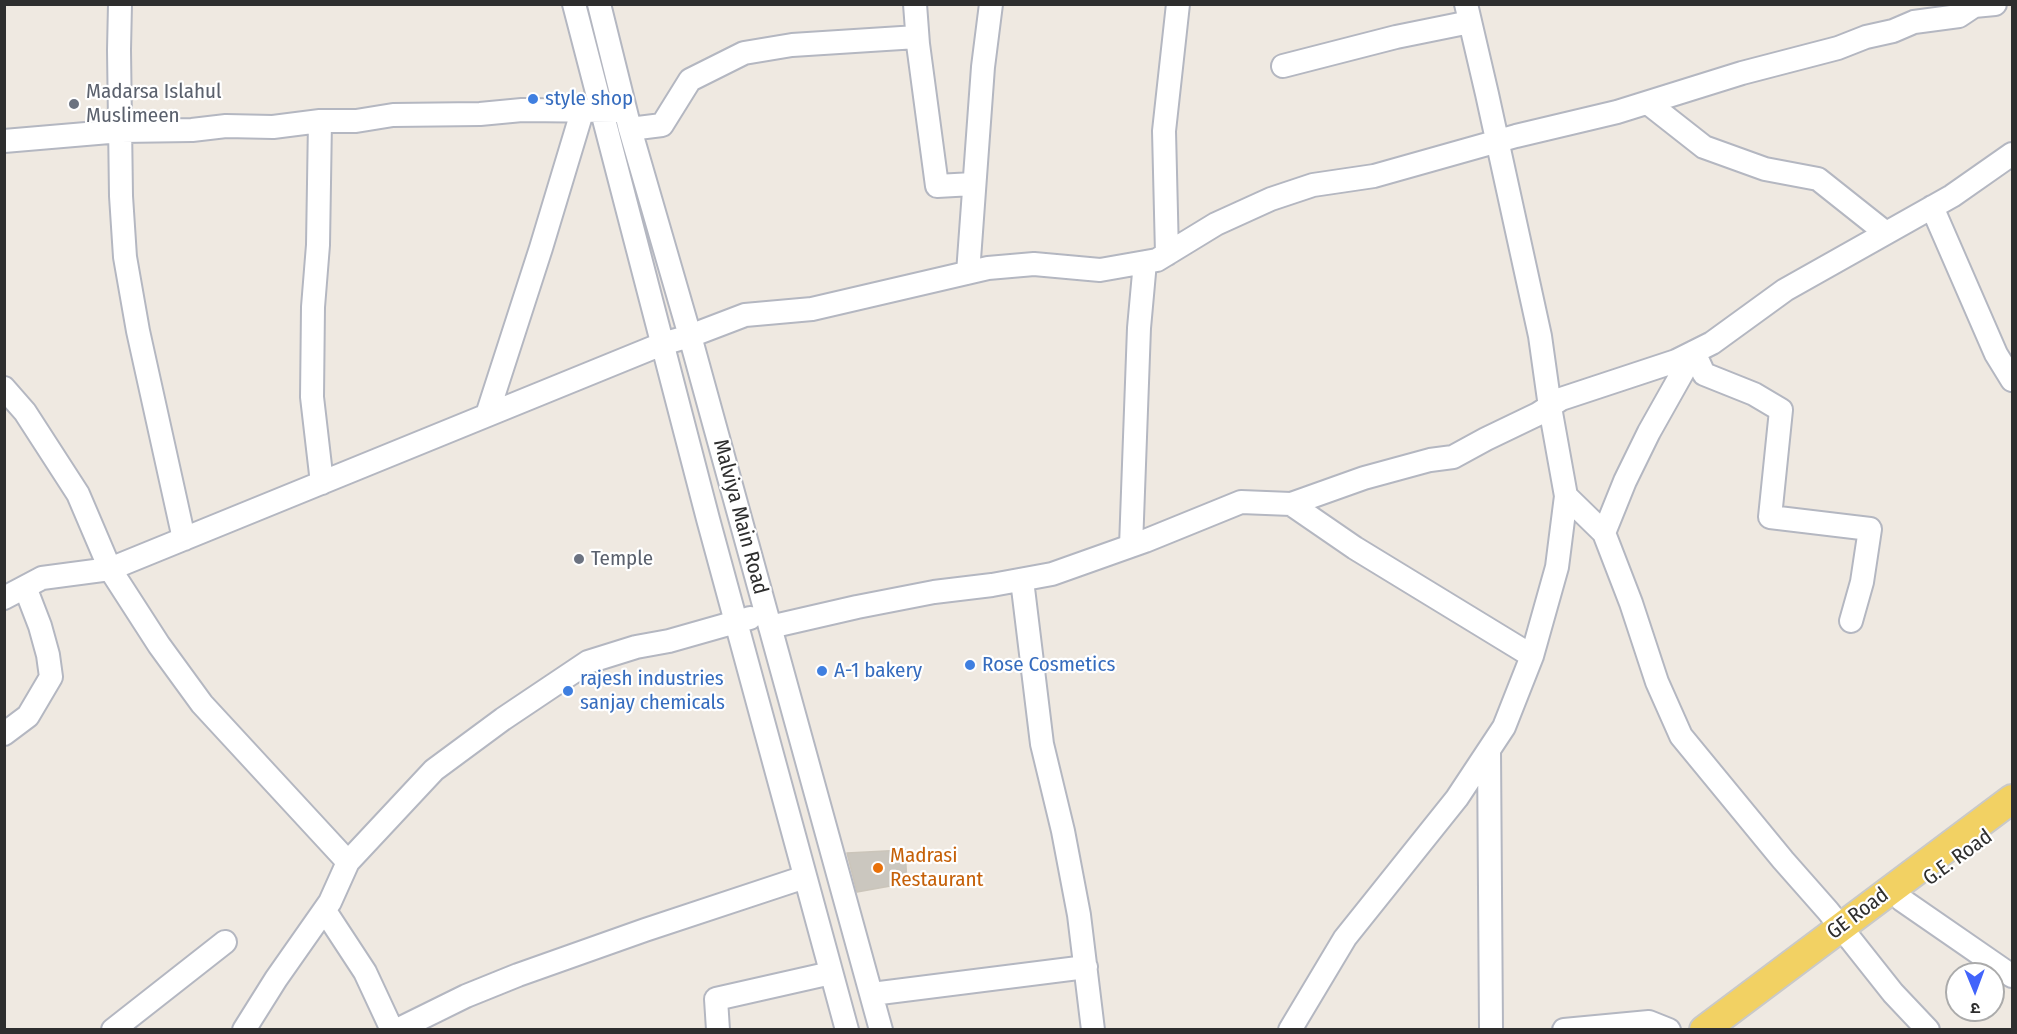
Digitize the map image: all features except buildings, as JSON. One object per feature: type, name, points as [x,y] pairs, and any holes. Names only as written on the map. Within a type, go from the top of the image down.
[{"type":"main road","name":"GE Road","points":[[1704,1029],[1844,933],[2013,799]]},
{"type":"main road","name":"G.E. Road","points":[[1732,1029],[1844,933],[1902,900],[2013,819]]},
{"type":"street","points":[[120,4],[121,195],[125,257],[138,331],[184,539]]},
{"type":"street","name":"Malviya Main Road","points":[[574,4],[591,112],[662,344],[848,1029]]},
{"type":"street","name":"Malviya Main Road","points":[[599,4],[628,120],[690,336],[881,1029]]},
{"type":"street","points":[[915,4],[917,37],[937,186],[973,184]]},
{"type":"street","points":[[968,273],[983,67],[991,4]]},
{"type":"street","points":[[1167,254],[1164,131],[1178,4]]},
{"type":"street","points":[[4,598],[42,578],[110,569],[662,344],[745,315],[812,309],[988,268],[1034,264],[1100,270],[1156,260],[1216,224],[1313,185],[1374,176],[1497,141],[1617,112],[1742,73],[1838,48],[1914,22],[1959,16],[1974,6],[1995,4]]},
{"type":"street","points":[[1283,66],[1396,37],[1468,13],[1540,336],[1566,496],[1557,567],[1532,657],[1504,727],[1457,798],[1345,938],[1290,1029]]},
{"type":"street","points":[[4,141],[121,131],[192,130],[226,126],[273,127],[320,121],[356,121],[393,115],[480,114],[522,110],[591,112],[662,124],[690,80],[744,52],[792,45],[917,37]]},
{"type":"street","points":[[1648,102],[1704,147],[1765,169],[1818,178],[1886,233]]},
{"type":"street","points":[[487,415],[541,248],[591,112]]},
{"type":"street","points":[[320,121],[312,397],[322,483]]},
{"type":"street","points":[[244,1029],[276,979],[325,911],[348,862],[434,770],[503,719],[588,662],[636,647],[669,641],[736,623],[1053,574],[1241,502],[1291,504],[1364,478],[1430,460],[1452,457],[1550,407],[1561,399],[1676,361],[1712,343],[1785,290],[1952,196],[2013,154]]},
{"type":"street","points":[[1932,207],[1996,354],[2013,380]]},
{"type":"street","points":[[1131,546],[1139,328],[1145,262]]},
{"type":"street","points":[[1604,533],[1648,432],[1694,352]]},
{"type":"street","points":[[1694,352],[1704,374],[1754,394],[1781,410],[1770,517],[1870,529],[1862,582],[1851,621]]},
{"type":"street","points":[[4,387],[25,412],[78,494],[110,569],[159,645],[202,704],[348,862]]},
{"type":"street","points":[[1566,496],[1604,533],[1658,682],[1681,736],[1893,993],[1928,1029]]},
{"type":"street","points":[[1291,504],[1355,548],[1532,657]]},
{"type":"street","points":[[1022,579],[1042,744],[1064,831],[1079,915],[1094,1029]]},
{"type":"street","points":[[4,734],[28,716],[51,677],[48,655],[25,587]]},
{"type":"street","points":[[1489,750],[1491,1029]]},
{"type":"street","points":[[397,1029],[466,996],[518,975],[805,877]]},
{"type":"street","points":[[1902,900],[2013,976]]},
{"type":"street","points":[[325,911],[365,972],[392,1029]]},
{"type":"street","points":[[113,1029],[225,942]]},
{"type":"street","points":[[872,994],[1086,967]]},
{"type":"street","points":[[718,1029],[716,999],[831,973]]},
{"type":"street","points":[[1564,1029],[1649,1022],[1669,1029]]},
{"type":"place","name":"style shop","points":[[533,99]]},
{"type":"place","name":"Madarsa Islahul Muslimeen","points":[[74,104]]},
{"type":"place","name":"Temple","points":[[579,559]]},
{"type":"place","name":"Rose Cosmetics","points":[[970,665]]},
{"type":"place","name":"A-1 bakery","points":[[822,671]]},
{"type":"place","name":"rajesh industries sanjay chemicals","points":[[568,691]]},
{"type":"place","name":"Madrasi Restaurant","points":[[878,868]]}]
